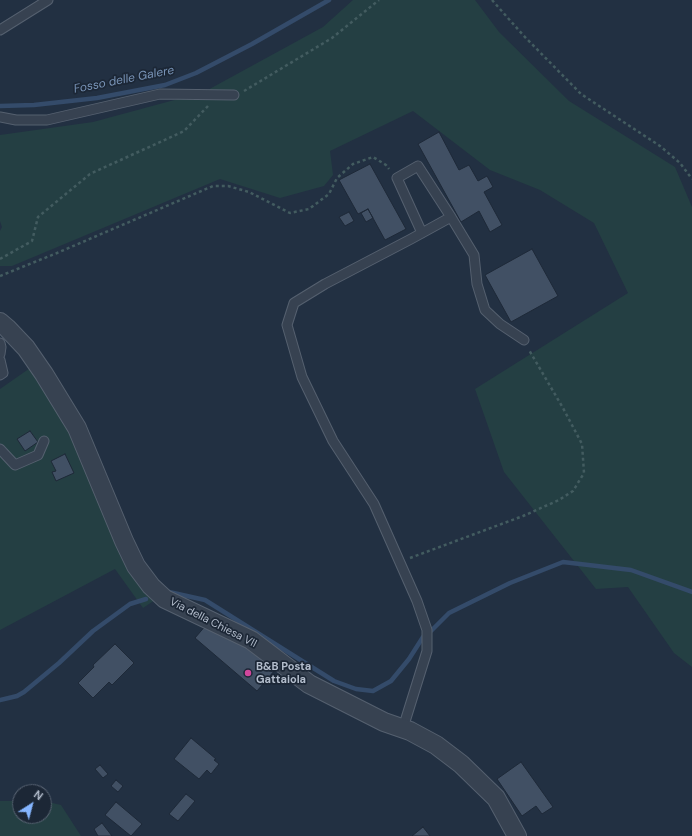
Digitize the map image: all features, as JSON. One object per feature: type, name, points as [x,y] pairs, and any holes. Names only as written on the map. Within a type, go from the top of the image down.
[{"type":"street","name":"Via della Chiesa VII","points":[[0,322],[26,348],[44,374],[77,428],[124,541],[136,566],[150,586],[165,599],[252,640],[309,684],[384,722],[410,731],[436,745],[466,769],[496,798],[517,836]]},
{"type":"lane","points":[[0,30],[48,0]]},
{"type":"lane","points":[[0,117],[16,120],[47,120],[160,94],[234,95]]},
{"type":"lane","points":[[422,233],[397,178],[418,166],[474,255],[477,284],[484,310],[500,324],[524,340]]},
{"type":"lane","points":[[403,728],[427,651],[426,630],[417,601],[374,504],[333,441],[302,377],[287,325],[294,303],[325,284],[451,217]]},
{"type":"lane","points":[[0,343],[0,354]]},
{"type":"lane","points":[[0,360],[3,373],[0,375]]},
{"type":"lane","points":[[0,449],[15,465],[38,455],[44,441]]},
{"type":"path","points":[[0,259],[32,241],[38,217],[90,174],[184,131],[208,106],[243,92],[332,38],[379,0]]},
{"type":"path","points":[[492,0],[523,35],[580,94],[660,146],[680,163],[692,180]]},
{"type":"path","points":[[0,276],[213,186],[228,186],[249,192],[290,213],[309,209],[329,194],[337,178],[353,164],[373,157],[386,165],[397,178]]},
{"type":"path","points":[[400,562],[523,516],[559,500],[573,491],[584,473],[582,444],[524,340]]},
{"type":"green space","points":[[353,0],[475,0],[499,32],[569,101],[675,167],[692,207],[692,667],[674,653],[628,587],[596,589],[504,472],[475,389],[628,293],[594,223],[540,190],[490,170],[413,111],[330,151],[333,175],[324,186],[280,198],[220,179],[12,266],[0,266],[0,231],[2,227],[0,221],[0,135],[93,122],[204,92],[323,27]]},
{"type":"green space","points":[[43,359],[144,568],[167,592],[143,608],[115,569],[0,630],[0,389]]},
{"type":"green space","points":[[0,801],[12,801],[12,824],[52,824],[52,803],[61,805],[81,836],[0,836]]},
{"type":"building","points":[[439,132],[459,170],[469,165],[478,181],[487,176],[493,187],[484,192],[502,225],[490,232],[479,211],[461,222],[418,144]]},
{"type":"building","points":[[370,164],[406,229],[385,240],[368,209],[358,214],[339,180]]},
{"type":"building","points":[[368,209],[373,218],[366,222],[361,213]]},
{"type":"building","points":[[349,212],[354,221],[345,226],[339,217]]},
{"type":"building","points":[[532,249],[558,296],[511,322],[485,275]]},
{"type":"building","points":[[30,431],[38,442],[25,451],[17,439]]},
{"type":"building","points":[[65,454],[74,473],[56,481],[52,472],[56,471],[51,461]]},
{"type":"building","points":[[207,624],[248,647],[275,670],[257,691],[195,638]]},
{"type":"building","points":[[115,644],[134,663],[112,685],[109,682],[93,698],[78,683],[94,667],[93,665]]},
{"type":"building","points":[[191,738],[216,759],[214,760],[219,764],[211,774],[207,770],[199,779],[174,759]]},
{"type":"building","points":[[521,762],[553,807],[542,814],[536,806],[522,816],[497,779]]},
{"type":"building","points":[[100,765],[108,774],[103,778],[95,769]]},
{"type":"building","points":[[116,780],[123,786],[118,792],[111,786]]},
{"type":"building","points":[[186,794],[195,801],[178,821],[169,814]]},
{"type":"building","points":[[116,802],[142,824],[131,836],[105,815]]},
{"type":"building","points":[[102,823],[112,836],[98,836],[94,829]]},
{"type":"building","points":[[423,827],[430,836],[412,836]]},
{"type":"waterway","name":"Fosso delle Galere","points":[[0,106],[34,105],[97,98],[165,85],[196,73],[252,44],[329,0]]},
{"type":"waterway","points":[[431,631],[449,613],[510,583],[563,562],[631,570],[692,592]]},
{"type":"waterway","points":[[169,592],[205,600],[334,681],[356,689],[373,691],[391,681],[409,659],[423,637]]},
{"type":"waterway","points":[[0,700],[17,696],[24,692],[59,663],[93,631],[130,604],[146,599]]},
{"type":"place","name":"B&B Posta Gattaiola","points":[[248,673]]}]
